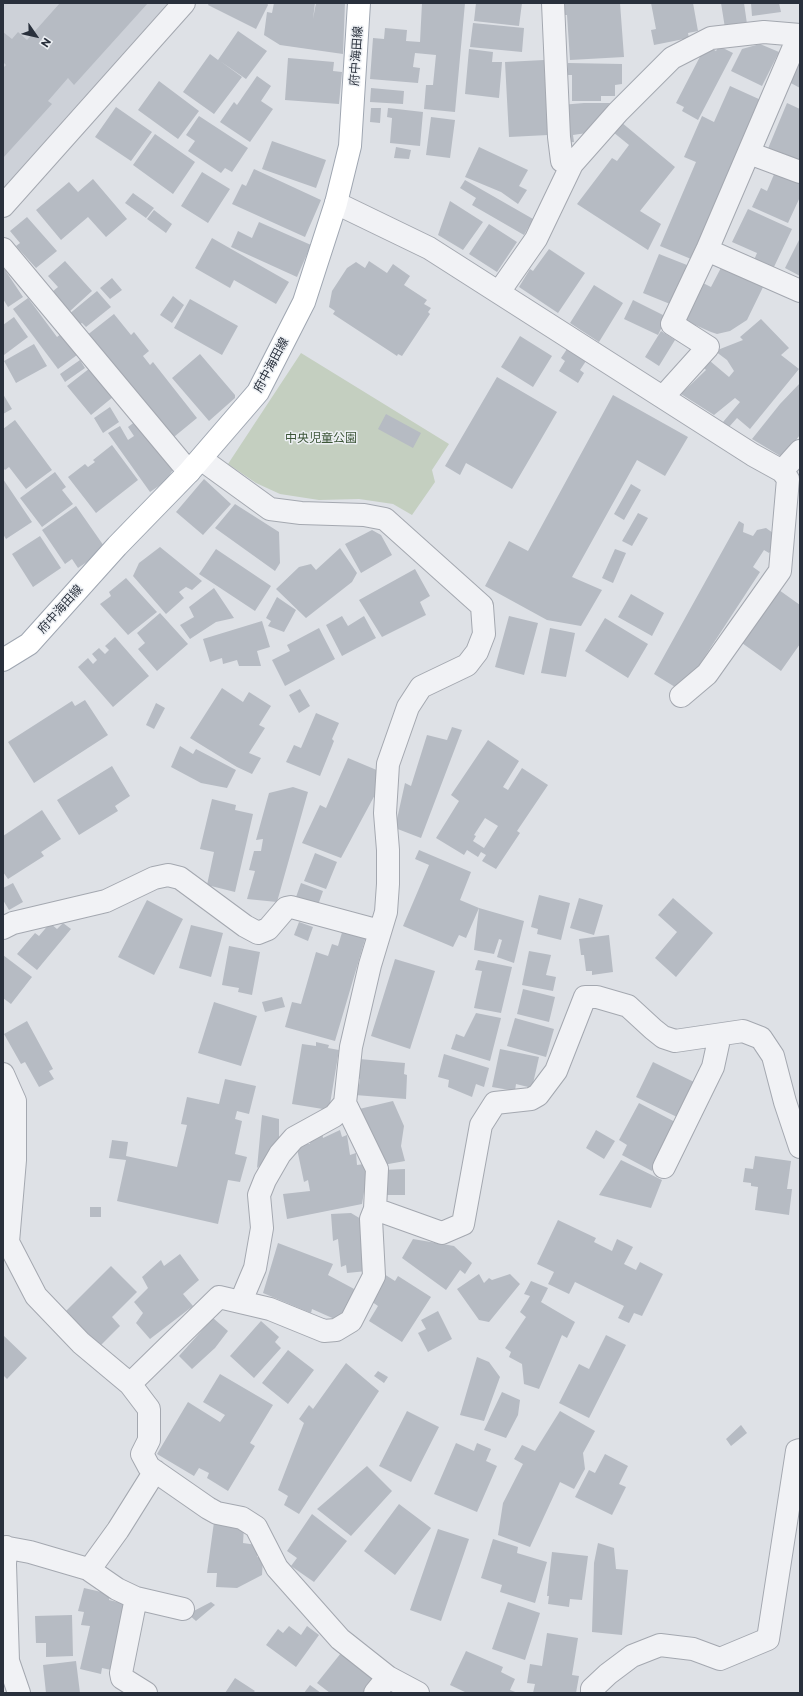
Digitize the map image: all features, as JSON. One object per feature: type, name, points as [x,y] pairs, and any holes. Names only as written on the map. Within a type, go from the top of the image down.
[{"type":"main road","name":"府中海田線","points":[[3,660],[29,644],[117,546],[195,466],[258,392],[304,302],[336,203],[350,146],[359,3]]},
{"type":"street","points":[[3,206],[184,3]]},
{"type":"street","points":[[553,3],[559,138],[562,161],[572,164]]},
{"type":"street","points":[[499,292],[536,238],[572,164],[618,112],[672,58],[711,38],[764,32],[800,35],[707,250],[672,324],[708,347],[663,397]]},
{"type":"street","points":[[749,153],[800,172]]},
{"type":"street","points":[[336,203],[430,248],[753,455],[782,471],[788,479],[780,570],[707,674],[681,696]]},
{"type":"street","points":[[3,249],[195,466],[270,509],[301,513],[364,515],[385,519],[482,606],[484,634],[477,652],[467,664],[421,688],[408,707],[388,764],[385,813],[388,850],[386,912],[370,964],[351,1047],[345,1103],[377,1169],[376,1209],[371,1219],[374,1276],[351,1321],[336,1330],[324,1330],[270,1309],[219,1297],[130,1384]]},
{"type":"street","points":[[707,250],[800,291]]},
{"type":"street","points":[[782,471],[800,451]]},
{"type":"street","points":[[3,928],[13,923],[106,901],[154,878],[168,875],[180,878],[245,926],[258,933],[268,929],[286,908],[291,907],[380,931]]},
{"type":"street","points":[[376,1209],[442,1233],[463,1224],[481,1125],[495,1103],[531,1099],[538,1095],[556,1071],[585,997],[597,996],[628,1006],[663,1037],[675,1041],[743,1031],[761,1038],[773,1056],[785,1102],[800,1147]]},
{"type":"street","points":[[664,1166],[713,1067],[720,1035]]},
{"type":"street","points":[[3,1074],[15,1101],[9,1123],[15,1160],[8,1242],[36,1296],[81,1343],[130,1384],[149,1409],[149,1440],[142,1454],[149,1467],[208,1508],[217,1513],[242,1518],[256,1527],[277,1568],[381,1685],[418,1693]]},
{"type":"street","points":[[241,1301],[255,1268],[262,1228],[259,1195],[265,1180],[280,1154],[294,1138],[334,1116],[345,1103]]},
{"type":"street","points":[[592,1693],[592,1689],[608,1674],[632,1656],[660,1645],[693,1650],[720,1659],[768,1639],[797,1451],[800,1450]]},
{"type":"street","points":[[88,1569],[92,1566],[118,1530],[155,1471]]},
{"type":"street","points":[[19,1693],[8,1661],[5,1547],[88,1569],[117,1589],[136,1598],[183,1609]]},
{"type":"street","points":[[136,1598],[121,1673],[122,1678],[146,1693]]},
{"type":"shaded area","points":[[3,3],[172,3],[3,192]]},
{"type":"green space","name":"中央児童公園","points":[[301,353],[449,444],[432,470],[435,482],[412,515],[393,504],[359,499],[319,500],[280,494],[256,483],[228,464]]},
{"type":"building","points":[[60,3],[148,3],[74,85],[68,78],[48,101],[52,104],[3,158],[3,68],[6,65],[3,62],[3,32],[12,39],[18,32],[27,40]]},
{"type":"building","points":[[209,3],[267,3],[268,5],[256,29],[208,5]]},
{"type":"building","points":[[274,3],[315,3],[313,19],[316,3],[345,3],[343,54],[280,45],[264,35],[267,12],[272,13]]},
{"type":"building","points":[[422,3],[465,3],[455,112],[424,109],[426,85],[433,85],[436,55],[415,53],[413,67],[420,68],[418,83],[370,79],[373,38],[384,39],[385,28],[407,30],[406,41],[420,42]]},
{"type":"building","points":[[476,3],[522,3],[519,26],[474,21]]},
{"type":"building","points":[[563,3],[620,3],[624,57],[570,60],[567,15],[561,15]]},
{"type":"building","points":[[651,3],[693,3],[698,31],[688,33],[689,38],[654,45],[651,30],[656,29]]},
{"type":"building","points":[[721,3],[744,3],[747,24],[725,28]]},
{"type":"building","points":[[751,3],[779,3],[781,12],[752,16]]},
{"type":"building","points":[[473,23],[524,28],[522,52],[470,47]]},
{"type":"building","points":[[238,31],[267,51],[246,79],[220,61],[242,77],[214,114],[183,92],[210,54],[218,60]]},
{"type":"building","points":[[760,44],[779,52],[762,86],[731,71],[742,49]]},
{"type":"building","points":[[706,45],[716,51],[719,46],[733,53],[698,120],[682,111],[684,107],[676,103]]},
{"type":"building","points":[[469,49],[493,52],[492,62],[502,62],[499,98],[465,94]]},
{"type":"building","points":[[288,58],[334,62],[333,71],[342,72],[339,104],[285,100]]},
{"type":"building","points":[[544,60],[548,135],[509,137],[505,62]]},
{"type":"building","points":[[568,63],[622,64],[622,84],[615,85],[615,96],[601,96],[601,101],[572,101],[572,75],[568,75]]},
{"type":"building","points":[[800,63],[800,88],[789,82]]},
{"type":"building","points":[[257,76],[271,86],[261,101],[273,109],[250,142],[220,122],[234,102],[237,105]]},
{"type":"building","points":[[159,81],[199,111],[178,139],[138,110]]},
{"type":"building","points":[[730,86],[761,100],[691,259],[660,246],[696,162],[684,157],[702,116],[714,122]]},
{"type":"building","points":[[371,88],[404,91],[403,104],[370,102]]},
{"type":"building","points":[[610,103],[587,133],[573,135],[574,142],[565,143],[561,105]]},
{"type":"building","points":[[787,103],[800,109],[800,165],[767,151]]},
{"type":"building","points":[[116,107],[152,132],[131,161],[95,137]]},
{"type":"building","points":[[371,108],[381,108],[380,123],[370,122]]},
{"type":"building","points":[[388,108],[423,112],[420,146],[390,143],[392,118],[387,117]]},
{"type":"building","points":[[199,116],[248,148],[232,172],[225,168],[221,173],[188,151],[195,141],[186,135]]},
{"type":"building","points":[[431,117],[455,120],[450,158],[426,155]]},
{"type":"building","points":[[621,122],[675,167],[640,211],[661,224],[648,250],[577,204],[612,158],[617,161],[629,145],[613,132]]},
{"type":"building","points":[[155,134],[195,162],[173,194],[133,165]]},
{"type":"building","points":[[272,141],[326,160],[316,188],[262,169]]},
{"type":"building","points":[[396,147],[411,150],[409,159],[394,158]]},
{"type":"building","points":[[479,147],[528,170],[519,186],[527,190],[518,204],[501,192],[465,177]]},
{"type":"building","points":[[254,169],[321,200],[305,237],[232,204],[242,184],[246,186]]},
{"type":"building","points":[[202,172],[230,189],[208,223],[181,206]]},
{"type":"building","points":[[775,172],[800,183],[800,197],[788,223],[752,207],[761,188],[767,191]]},
{"type":"building","points":[[93,179],[127,219],[106,237],[88,217],[61,240],[36,210],[69,182],[78,192]]},
{"type":"building","points":[[465,180],[533,219],[524,235],[472,205],[476,198],[460,188]]},
{"type":"building","points":[[133,193],[154,208],[146,218],[125,203]]},
{"type":"building","points":[[450,201],[483,222],[463,250],[438,235]]},
{"type":"building","points":[[748,209],[792,229],[773,269],[754,260],[757,253],[732,242]]},
{"type":"building","points":[[154,210],[172,224],[166,233],[147,219]]},
{"type":"building","points":[[27,217],[57,251],[36,268],[16,246],[20,243],[10,231]]},
{"type":"building","points":[[259,222],[311,245],[297,277],[231,247],[238,231],[252,238]]},
{"type":"building","points":[[489,224],[517,242],[497,272],[469,254]]},
{"type":"building","points":[[212,238],[289,282],[276,304],[234,280],[230,288],[195,268]]},
{"type":"building","points":[[800,238],[800,276],[785,268]]},
{"type":"building","points":[[549,249],[585,273],[558,313],[519,287],[530,269],[533,271]]},
{"type":"building","points":[[659,254],[687,265],[670,304],[643,293]]},
{"type":"building","points":[[65,261],[92,291],[69,312],[52,292],[58,287],[48,276]]},
{"type":"building","points":[[369,261],[387,273],[393,264],[410,276],[404,285],[427,300],[424,304],[431,308],[428,312],[430,314],[402,356],[398,354],[397,356],[333,314],[335,311],[329,307],[332,291],[347,268],[356,262],[365,268]]},
{"type":"building","points":[[723,264],[765,283],[747,320],[730,331],[717,334],[684,320],[701,282],[711,287]]},
{"type":"building","points":[[3,267],[23,297],[8,307],[3,299]]},
{"type":"building","points":[[112,278],[122,290],[110,299],[100,288]]},
{"type":"building","points":[[594,285],[623,303],[599,342],[570,323]]},
{"type":"building","points":[[97,291],[111,307],[86,327],[82,323],[77,326],[68,315]]},
{"type":"building","points":[[173,296],[184,305],[172,323],[160,315]]},
{"type":"building","points":[[28,298],[57,337],[61,334],[77,355],[58,369],[13,309]]},
{"type":"building","points":[[190,299],[238,326],[222,355],[174,328]]},
{"type":"building","points":[[633,300],[667,317],[658,335],[624,319]]},
{"type":"building","points":[[114,314],[131,335],[134,332],[149,351],[143,356],[150,365],[153,362],[197,418],[169,441],[86,336]]},
{"type":"building","points":[[14,317],[28,337],[4,355],[3,325]]},
{"type":"building","points":[[761,319],[789,348],[781,355],[799,369],[750,429],[737,418],[729,427],[723,422],[740,402],[735,398],[714,415],[681,394],[706,370],[704,368],[710,361],[729,377],[734,371],[727,360],[715,351],[743,340],[740,337]]},
{"type":"building","points":[[661,331],[675,340],[659,366],[645,357]]},
{"type":"building","points":[[520,336],[552,356],[533,387],[501,367]]},
{"type":"building","points":[[34,344],[47,366],[16,383],[4,361]]},
{"type":"building","points":[[567,349],[586,361],[580,370],[584,373],[578,383],[559,371],[565,361],[561,358]]},
{"type":"building","points":[[200,354],[235,395],[235,398],[209,421],[172,378]]},
{"type":"building","points":[[80,360],[85,368],[65,382],[60,374]]},
{"type":"building","points":[[90,368],[113,397],[91,415],[67,386]]},
{"type":"building","points":[[497,377],[557,412],[512,489],[466,463],[460,475],[445,466]]},
{"type":"building","points":[[800,383],[800,435],[782,457],[752,439],[780,404]]},
{"type":"building","points":[[3,394],[12,409],[3,414]]},
{"type":"building","points":[[613,395],[688,437],[665,476],[637,460],[572,577],[602,590],[581,626],[547,620],[485,586],[509,541],[528,551]]},
{"type":"building","points":[[110,407],[119,422],[103,433],[94,418]]},
{"type":"building","points":[[386,414],[421,433],[413,448],[378,429]]},
{"type":"building","points":[[15,420],[52,470],[26,489],[9,467],[5,470],[3,468],[3,429]]},
{"type":"building","points":[[136,421],[174,468],[166,481],[150,492],[108,433],[120,426],[128,440],[134,436],[128,427]]},
{"type":"building","points":[[112,445],[138,480],[96,513],[68,477],[85,464],[88,467],[95,462],[93,460]]},
{"type":"building","points":[[55,472],[66,487],[62,490],[73,504],[42,527],[20,498]]},
{"type":"building","points":[[3,479],[32,522],[6,539],[3,534]]},
{"type":"building","points":[[204,479],[231,504],[203,535],[176,512]]},
{"type":"building","points":[[631,484],[641,490],[624,520],[614,514]]},
{"type":"building","points":[[235,504],[279,532],[280,563],[275,571],[215,528]]},
{"type":"building","points":[[76,506],[106,549],[78,568],[72,559],[65,564],[42,530]]},
{"type":"building","points":[[638,513],[648,518],[632,546],[622,541]]},
{"type":"building","points":[[739,521],[744,524],[743,532],[753,536],[757,530],[766,528],[773,533],[773,549],[769,553],[764,550],[753,567],[760,572],[696,670],[675,687],[654,674]]},
{"type":"building","points":[[372,530],[381,535],[392,555],[361,573],[345,544]]},
{"type":"building","points":[[40,536],[61,568],[33,587],[12,554]]},
{"type":"building","points":[[160,547],[202,581],[192,590],[186,587],[179,592],[184,598],[166,614],[133,576],[139,563]]},
{"type":"building","points":[[340,548],[357,573],[352,582],[306,618],[276,589],[299,567],[311,564],[316,570]]},
{"type":"building","points":[[216,549],[271,586],[255,611],[199,574]]},
{"type":"building","points":[[615,549],[626,553],[613,583],[602,578]]},
{"type":"building","points":[[415,569],[430,596],[420,602],[426,615],[382,637],[359,600]]},
{"type":"building","points":[[126,578],[157,612],[128,635],[100,604],[111,596],[109,592]]},
{"type":"building","points":[[214,588],[234,618],[216,622],[190,639],[180,625],[194,617],[189,607]]},
{"type":"building","points":[[779,590],[800,605],[800,644],[781,671],[742,643]]},
{"type":"building","points":[[631,594],[664,613],[652,636],[618,617]]},
{"type":"building","points":[[277,597],[296,610],[284,632],[268,626],[271,621],[266,618]]},
{"type":"building","points":[[160,613],[188,644],[157,671],[138,649],[145,643],[137,633]]},
{"type":"building","points":[[342,616],[348,626],[364,616],[376,638],[342,656],[326,625]]},
{"type":"building","points":[[509,616],[538,623],[524,675],[495,667]]},
{"type":"building","points":[[605,618],[648,644],[628,678],[585,651]]},
{"type":"building","points":[[262,621],[270,647],[257,651],[261,666],[239,666],[237,660],[223,664],[222,658],[210,662],[203,639]]},
{"type":"building","points":[[319,628],[335,659],[285,686],[272,660],[290,651],[287,645]]},
{"type":"building","points":[[550,628],[575,633],[566,677],[541,673]]},
{"type":"building","points":[[115,637],[149,676],[113,707],[78,667],[88,658],[93,664],[97,660],[92,654],[99,648],[105,654],[109,650],[105,646]]},
{"type":"building","points":[[222,688],[243,702],[249,692],[271,706],[259,725],[265,728],[249,753],[261,758],[252,774],[237,767],[190,738]]},
{"type":"building","points":[[300,689],[310,706],[299,713],[289,695]]},
{"type":"building","points":[[85,700],[108,735],[34,783],[8,742],[72,701],[75,706]]},
{"type":"building","points":[[156,703],[165,708],[154,729],[146,725]]},
{"type":"building","points":[[316,713],[339,723],[332,739],[334,741],[320,776],[286,762],[294,745],[301,748]]},
{"type":"building","points":[[452,727],[462,730],[421,838],[395,828],[405,783],[411,786],[427,735],[447,740]]},
{"type":"building","points":[[488,740],[519,761],[503,787],[508,790],[522,768],[548,785],[517,831],[520,833],[496,869],[482,861],[486,855],[481,852],[478,857],[467,850],[464,855],[436,838],[459,801],[451,795]],"holes":[[[485,818],[498,826],[484,848],[473,841],[476,836],[474,835]]]},
{"type":"building","points":[[180,746],[193,754],[196,749],[236,770],[227,788],[201,783],[171,767]]},
{"type":"building","points":[[348,758],[379,771],[377,791],[341,858],[302,843],[320,805],[326,808]]},
{"type":"building","points":[[112,766],[130,796],[115,806],[118,811],[79,835],[57,800]]},
{"type":"building","points":[[293,787],[308,792],[277,902],[247,899],[255,871],[249,870],[254,851],[261,851],[263,839],[256,840],[269,793]]},
{"type":"building","points":[[212,799],[236,805],[235,810],[253,814],[235,892],[207,885],[214,852],[200,849]]},
{"type":"building","points":[[42,810],[61,839],[41,852],[44,856],[8,879],[3,872],[3,836]]},
{"type":"building","points":[[419,850],[471,872],[460,900],[479,908],[466,938],[459,935],[453,947],[403,926],[429,865],[415,859]]},
{"type":"building","points":[[315,853],[337,862],[326,889],[304,881]]},
{"type":"building","points":[[13,883],[23,902],[9,910],[3,900],[3,888]]},
{"type":"building","points":[[301,883],[323,891],[318,905],[296,897]]},
{"type":"building","points":[[539,895],[570,903],[561,940],[537,934],[538,929],[531,927]]},
{"type":"building","points":[[579,898],[603,905],[594,935],[570,928]]},
{"type":"building","points":[[673,898],[713,933],[676,977],[655,958],[677,932],[658,915]]},
{"type":"building","points":[[147,900],[183,919],[154,975],[118,957]]},
{"type":"building","points":[[479,908],[524,921],[514,963],[497,957],[502,940],[499,939],[494,954],[474,950]]},
{"type":"building","points":[[299,922],[313,927],[308,941],[294,935]]},
{"type":"building","points":[[50,923],[57,929],[63,923],[71,929],[37,970],[17,954],[35,933],[39,936]]},
{"type":"building","points":[[191,925],[223,933],[211,977],[179,968]]},
{"type":"building","points":[[343,929],[366,936],[335,1041],[285,1027],[292,1002],[301,1004],[316,952],[328,956],[332,944],[338,946]]},
{"type":"building","points":[[609,935],[613,972],[592,975],[592,971],[586,971],[584,955],[581,955],[579,939]]},
{"type":"building","points":[[229,946],[260,952],[252,995],[238,992],[239,988],[222,985]]},
{"type":"building","points":[[529,951],[551,955],[546,975],[556,977],[553,991],[522,985]]},
{"type":"building","points":[[3,955],[32,977],[11,1004],[3,998]]},
{"type":"building","points":[[395,959],[435,971],[410,1049],[371,1036]]},
{"type":"building","points":[[478,960],[512,967],[501,1013],[474,1008],[482,971],[475,970]]},
{"type":"building","points":[[523,989],[555,997],[549,1022],[517,1014]]},
{"type":"building","points":[[282,997],[285,1007],[265,1012],[262,1002]]},
{"type":"building","points":[[214,1002],[257,1016],[241,1066],[198,1053]]},
{"type":"building","points":[[476,1013],[501,1018],[490,1061],[451,1049],[456,1034],[464,1037]]},
{"type":"building","points":[[515,1018],[554,1029],[546,1057],[507,1046]]},
{"type":"building","points":[[27,1021],[53,1069],[49,1071],[54,1079],[39,1087],[25,1062],[21,1064],[4,1034]]},
{"type":"building","points":[[316,1042],[329,1045],[328,1048],[339,1050],[329,1110],[292,1104],[302,1044],[316,1046]]},
{"type":"building","points":[[500,1049],[539,1057],[532,1088],[516,1084],[515,1091],[492,1087]]},
{"type":"building","points":[[444,1054],[489,1068],[484,1087],[476,1084],[472,1097],[448,1087],[449,1080],[438,1077]]},
{"type":"building","points":[[359,1059],[405,1063],[404,1074],[407,1075],[406,1099],[355,1095],[356,1085],[359,1085],[360,1079],[353,1078]]},
{"type":"building","points":[[653,1062],[694,1082],[677,1117],[636,1097]]},
{"type":"building","points":[[225,1079],[256,1086],[249,1114],[237,1111],[235,1119],[242,1121],[235,1154],[247,1157],[240,1182],[228,1180],[218,1224],[117,1201],[126,1160],[109,1158],[112,1140],[128,1142],[126,1156],[177,1167],[187,1125],[181,1124],[187,1097],[219,1104]]},
{"type":"building","points":[[393,1101],[404,1126],[401,1146],[405,1161],[383,1165],[355,1110]]},
{"type":"building","points":[[639,1103],[677,1123],[652,1171],[622,1155],[627,1145],[619,1140]]},
{"type":"building","points":[[262,1115],[279,1119],[279,1149],[257,1168]]},
{"type":"building","points":[[340,1130],[342,1137],[347,1135],[350,1155],[356,1153],[357,1165],[364,1164],[366,1180],[362,1204],[287,1219],[283,1194],[310,1191],[308,1180],[304,1182],[296,1144],[310,1144],[309,1137],[322,1131],[323,1138]]},
{"type":"building","points":[[596,1130],[615,1141],[604,1159],[586,1148]]},
{"type":"building","points":[[755,1156],[791,1161],[787,1189],[792,1189],[789,1215],[755,1210],[758,1187],[751,1186],[751,1183],[743,1182],[745,1168],[753,1169]]},
{"type":"building","points":[[621,1160],[662,1180],[651,1208],[599,1195]]},
{"type":"building","points":[[405,1169],[405,1195],[383,1195],[382,1170]]},
{"type":"building","points":[[90,1207],[101,1207],[101,1217],[90,1217]]},
{"type":"building","points":[[351,1213],[361,1219],[367,1271],[347,1273],[346,1265],[341,1267],[338,1239],[333,1241],[331,1214]]},
{"type":"building","points":[[558,1220],[596,1238],[594,1242],[612,1251],[617,1239],[633,1247],[624,1264],[636,1270],[640,1262],[663,1274],[642,1316],[634,1313],[629,1323],[618,1318],[624,1306],[575,1282],[569,1294],[548,1284],[554,1272],[537,1264]]},
{"type":"building","points":[[413,1239],[454,1246],[472,1263],[465,1274],[460,1270],[446,1290],[402,1258]]},
{"type":"building","points":[[278,1243],[333,1264],[328,1275],[356,1290],[339,1321],[312,1309],[311,1313],[263,1293]]},
{"type":"building","points":[[180,1254],[199,1280],[183,1294],[193,1306],[150,1339],[136,1323],[143,1313],[134,1302],[148,1288],[142,1277],[161,1260],[164,1266]]},
{"type":"building","points":[[111,1266],[137,1292],[112,1317],[120,1326],[98,1348],[64,1313]]},
{"type":"building","points":[[384,1274],[395,1281],[398,1276],[431,1297],[402,1342],[369,1321],[378,1306],[368,1299]]},
{"type":"building","points":[[479,1274],[484,1283],[489,1278],[492,1280],[510,1274],[520,1284],[489,1322],[479,1320],[457,1289]]},
{"type":"building","points":[[531,1281],[548,1288],[541,1302],[575,1322],[567,1338],[562,1335],[539,1389],[524,1384],[522,1364],[509,1357],[511,1352],[505,1348],[526,1317],[520,1312],[530,1296],[524,1294]]},
{"type":"building","points":[[438,1311],[452,1339],[428,1352],[418,1333],[426,1329],[421,1320]]},
{"type":"building","points":[[213,1318],[228,1331],[215,1348],[192,1369],[179,1356]]},
{"type":"building","points":[[261,1321],[279,1337],[275,1342],[281,1348],[254,1378],[230,1356]]},
{"type":"building","points":[[3,1335],[27,1358],[7,1379],[3,1375]]},
{"type":"building","points":[[606,1335],[626,1345],[589,1418],[559,1403],[579,1364],[589,1369]]},
{"type":"building","points":[[288,1350],[314,1370],[288,1404],[262,1383]]},
{"type":"building","points":[[477,1357],[489,1362],[500,1377],[484,1421],[460,1415]]},
{"type":"building","points":[[346,1363],[379,1391],[299,1514],[284,1505],[288,1496],[278,1490],[304,1423],[299,1419],[309,1405],[313,1409]]},
{"type":"building","points":[[378,1371],[388,1377],[384,1383],[374,1376]]},
{"type":"building","points":[[220,1374],[273,1405],[250,1443],[255,1446],[228,1491],[207,1478],[209,1473],[199,1468],[194,1476],[157,1454],[188,1402],[220,1422],[225,1415],[203,1402]]},
{"type":"building","points":[[502,1392],[520,1400],[518,1415],[506,1438],[484,1430]]},
{"type":"building","points":[[407,1411],[439,1427],[411,1482],[379,1466]]},
{"type":"building","points":[[560,1411],[595,1431],[583,1453],[585,1469],[574,1489],[560,1482],[530,1547],[498,1535],[503,1503],[523,1464],[514,1459],[522,1445],[535,1451]]},
{"type":"building","points":[[741,1425],[747,1433],[731,1446],[726,1439]]},
{"type":"building","points":[[456,1443],[474,1451],[477,1443],[491,1449],[486,1461],[497,1466],[477,1512],[434,1494]]},
{"type":"building","points":[[605,1454],[628,1466],[619,1484],[626,1487],[612,1515],[575,1497],[589,1470],[595,1473]]},
{"type":"building","points":[[367,1466],[392,1491],[351,1536],[317,1509]]},
{"type":"building","points":[[399,1504],[431,1528],[395,1575],[364,1551]]},
{"type":"building","points":[[312,1514],[347,1541],[314,1582],[291,1566],[297,1558],[287,1551]]},
{"type":"building","points":[[214,1522],[244,1527],[243,1543],[257,1545],[257,1557],[263,1558],[262,1575],[237,1588],[216,1587],[217,1573],[207,1573]]},
{"type":"building","points":[[438,1529],[469,1539],[441,1621],[410,1610]]},
{"type":"building","points":[[493,1539],[518,1547],[517,1553],[547,1562],[535,1603],[500,1592],[502,1585],[481,1578]]},
{"type":"building","points":[[598,1543],[614,1548],[616,1569],[628,1570],[622,1635],[592,1632],[594,1563]]},
{"type":"building","points":[[552,1552],[588,1556],[582,1600],[570,1599],[569,1607],[548,1604],[549,1596],[547,1596]]},
{"type":"building","points":[[84,1588],[110,1594],[109,1600],[126,1604],[111,1670],[102,1668],[101,1674],[80,1669],[90,1626],[81,1625],[84,1612],[78,1611]]},
{"type":"building","points":[[211,1602],[215,1605],[196,1621],[188,1614]]},
{"type":"building","points":[[508,1602],[540,1613],[525,1660],[492,1649]]},
{"type":"building","points":[[72,1615],[73,1656],[46,1657],[46,1643],[36,1643],[35,1616]]},
{"type":"building","points":[[289,1626],[301,1635],[307,1626],[319,1635],[296,1667],[266,1645],[278,1629],[283,1633]]},
{"type":"building","points":[[547,1633],[578,1638],[572,1675],[579,1676],[576,1693],[533,1693],[535,1684],[527,1683],[530,1664],[542,1666]]},
{"type":"building","points":[[466,1651],[503,1667],[501,1672],[515,1679],[510,1690],[518,1693],[467,1693],[450,1685]]},
{"type":"building","points":[[341,1653],[378,1682],[369,1693],[330,1693],[317,1683]]},
{"type":"building","points":[[76,1661],[80,1693],[46,1693],[43,1665]]},
{"type":"building","points":[[235,1678],[255,1691],[253,1693],[225,1693]]},
{"type":"building","points":[[310,1685],[321,1693],[304,1693]]}]
